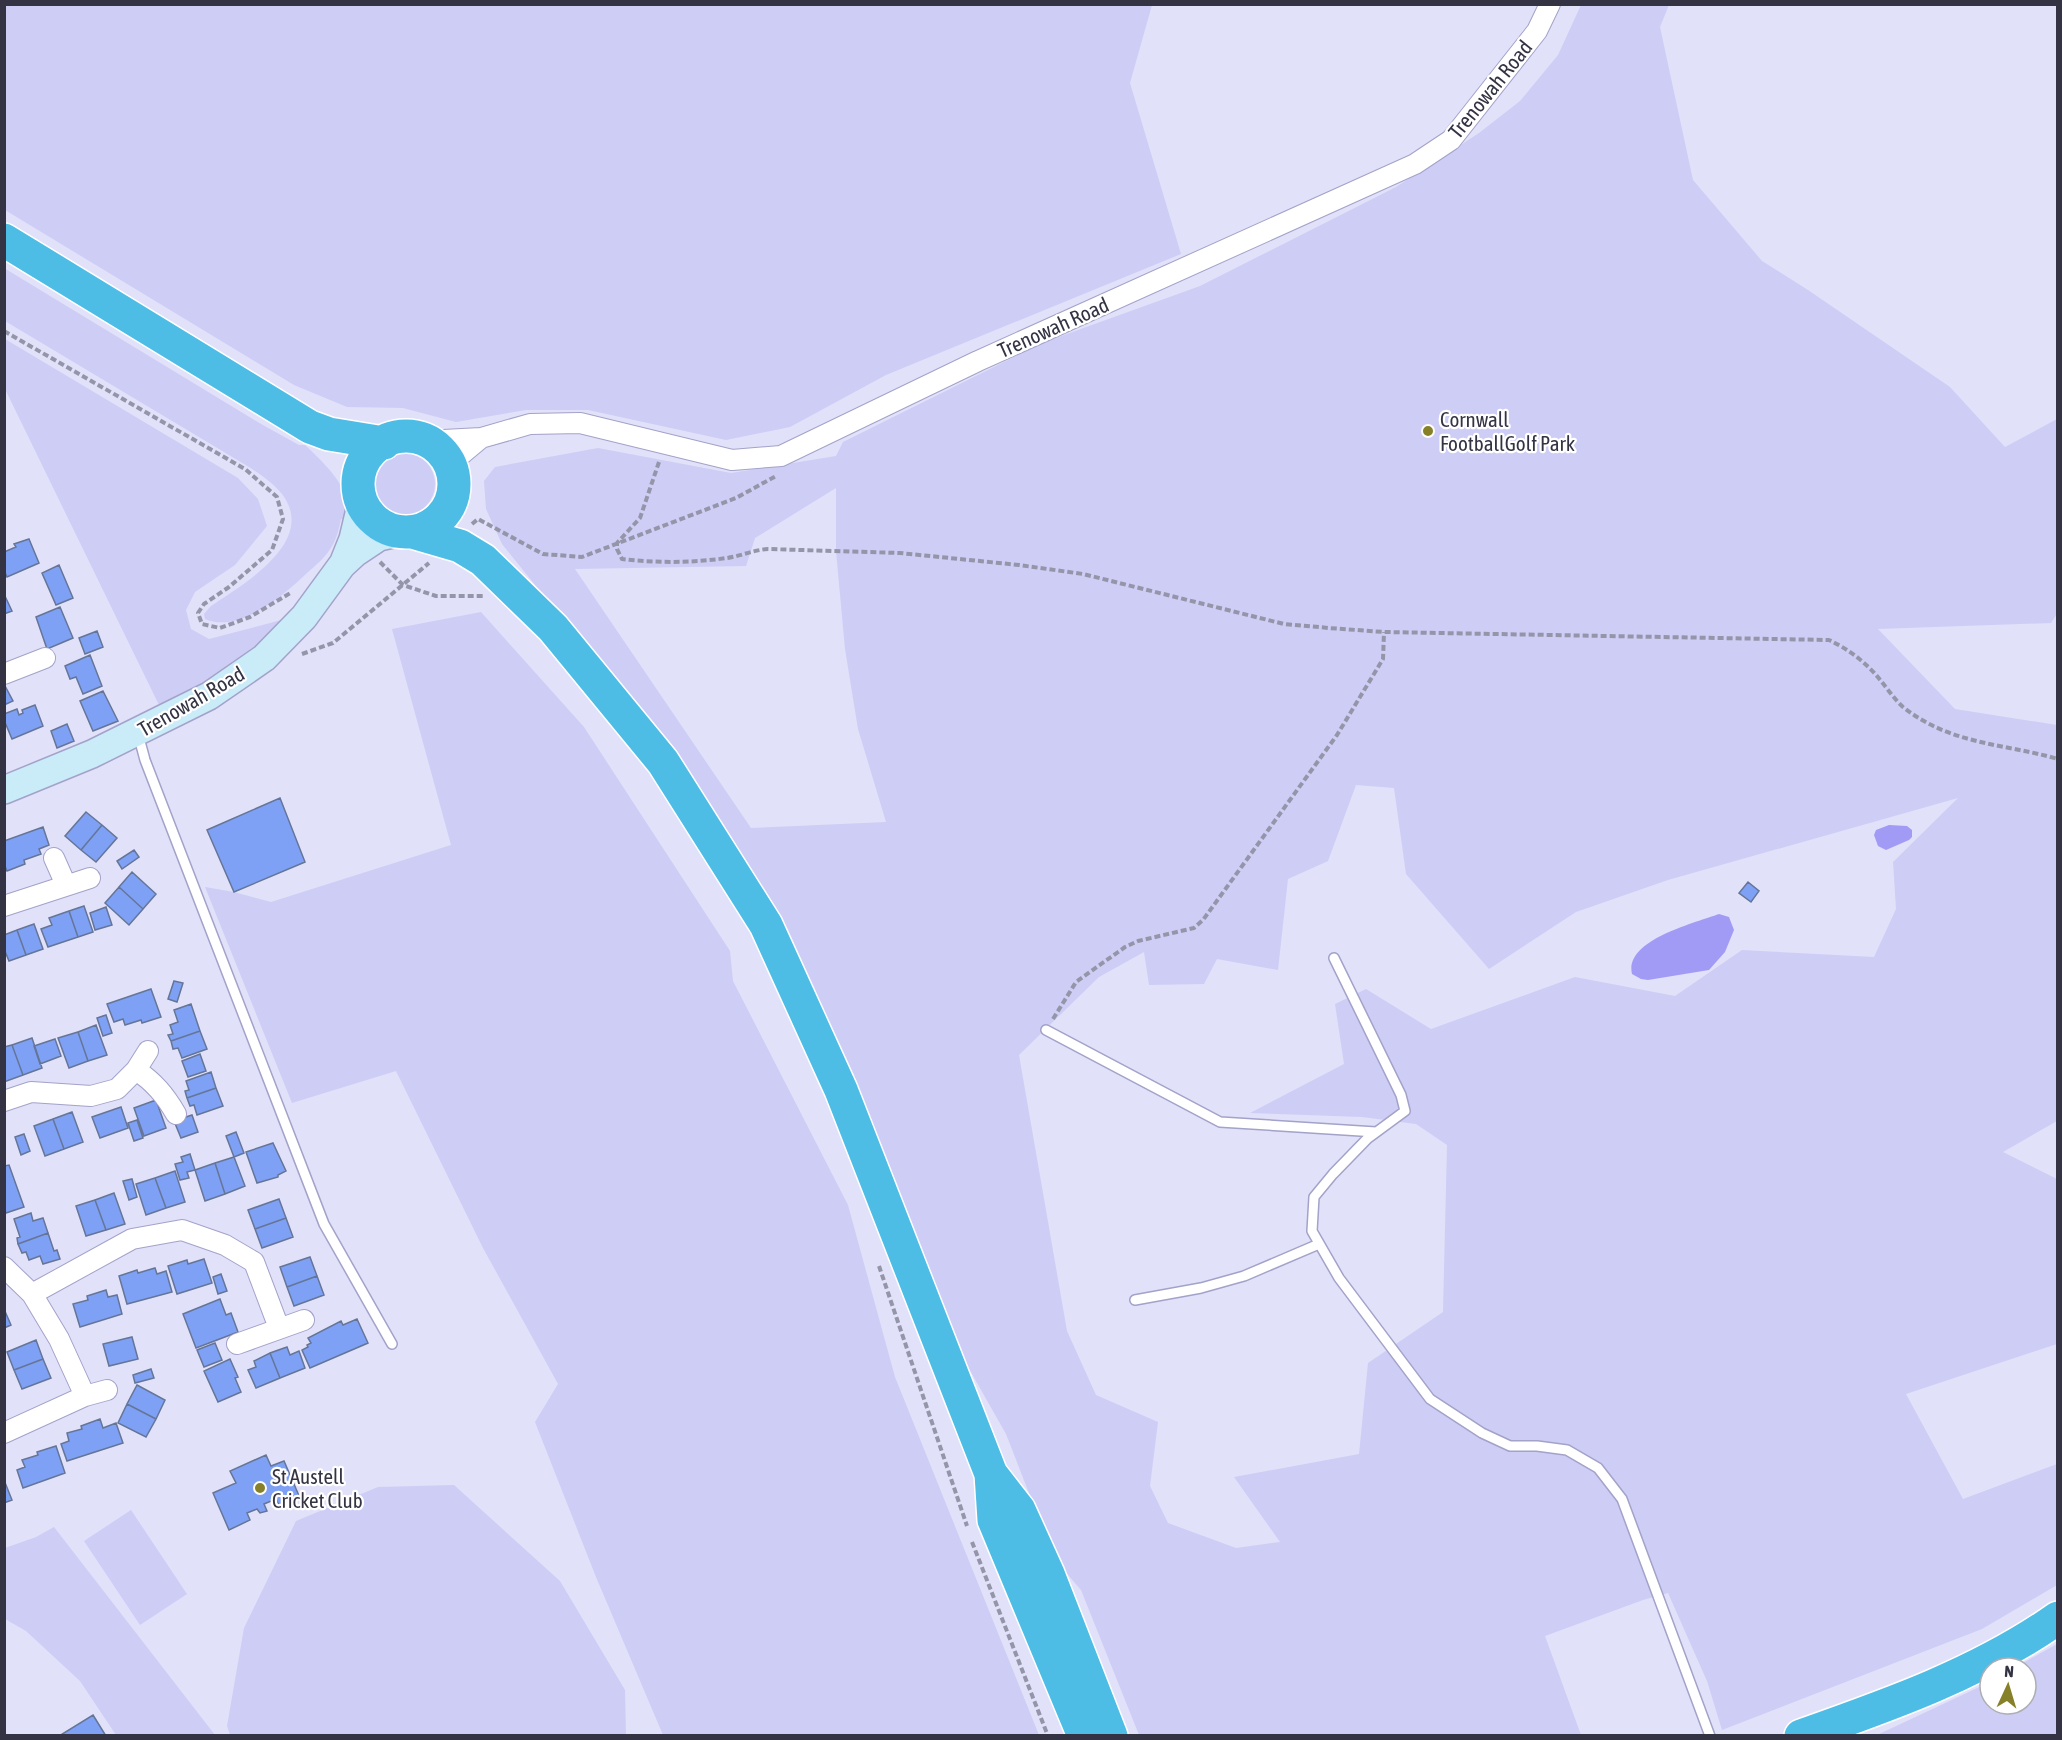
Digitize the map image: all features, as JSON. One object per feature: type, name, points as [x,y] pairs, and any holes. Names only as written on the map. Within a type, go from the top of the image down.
[{"type":"highway","points":[[4,240],[310,427],[328,434],[384,442],[408,437],[425,441],[439,449],[449,463],[453,474],[460,546],[483,560],[553,628],[663,762],[766,925],[841,1090],[991,1474],[1019,1510],[1048,1574],[1111,1736]]},
{"type":"highway","points":[[310,427],[327,445],[361,497],[366,509],[377,522],[393,530],[459,536]]},
{"type":"highway","points":[[361,497],[359,476],[365,460],[384,442]]},
{"type":"highway","points":[[406,532],[430,526],[444,514],[452,497],[453,474]]},
{"type":"highway","points":[[991,1474],[994,1520],[1084,1736]]},
{"type":"highway","points":[[1801,1736],[1868,1713],[1937,1685],[1999,1655],[2058,1618]]},
{"type":"street","name":"Trenowah Road","points":[[425,441],[481,438],[530,424],[580,423],[732,460],[781,456],[978,361],[1415,164],[1451,140],[1537,31],[1550,4]]},
{"type":"street","name":"Trenowah Road","points":[[453,474],[457,458],[481,438]]},
{"type":"street","name":"Trenowah Road","points":[[4,790],[92,754],[209,696],[264,658],[304,617],[342,565],[353,539],[361,497]]},
{"type":"street","name":"Trenowah Road","points":[[342,565],[379,537],[406,532]]},
{"type":"street","points":[[4,674],[45,658]]},
{"type":"street","points":[[54,858],[66,885]]},
{"type":"street","points":[[4,906],[90,878]]},
{"type":"street","points":[[4,1101],[31,1092],[91,1096],[117,1089],[136,1070],[148,1050]]},
{"type":"street","points":[[136,1070],[150,1079],[166,1095],[176,1114]]},
{"type":"street","points":[[32,1294],[132,1239],[182,1230],[225,1245],[254,1262],[279,1328]]},
{"type":"street","points":[[4,1267],[32,1294],[59,1339],[85,1396]]},
{"type":"street","points":[[237,1344],[304,1320]]},
{"type":"street","points":[[4,1433],[85,1396],[107,1390]]},
{"type":"lane","points":[[138,732],[145,760],[324,1224],[392,1344]]},
{"type":"lane","points":[[1334,958],[1401,1095],[1405,1111],[1376,1132],[1333,1174],[1314,1197],[1312,1231],[1339,1278],[1430,1399],[1482,1433],[1510,1446],[1537,1446],[1567,1450],[1598,1468],[1622,1499],[1710,1736]]},
{"type":"lane","points":[[1047,1030],[1220,1122],[1376,1132]]},
{"type":"lane","points":[[1135,1300],[1201,1288],[1244,1276],[1319,1244]]},
{"type":"path","points":[[4,331],[245,469],[277,497],[283,519],[273,550],[229,587],[204,604],[198,613],[202,624],[220,628],[250,617],[299,586]]},
{"type":"path","points":[[665,445],[640,518],[617,543],[622,559],[642,562],[729,558],[755,550],[768,549],[900,553],[1083,574],[1284,624],[1384,632],[1829,640],[1845,648],[1875,673],[1901,706],[1930,724],[1963,739],[2058,759]]},
{"type":"path","points":[[264,658],[284,660],[333,643],[478,519],[543,554],[582,557],[736,498],[774,478],[797,448]]},
{"type":"path","points":[[367,546],[403,585],[436,596],[489,596]]},
{"type":"path","points":[[1047,1030],[1076,982],[1100,963],[1138,941],[1194,928],[1203,920],[1337,735],[1383,659],[1384,632]]},
{"type":"path","points":[[879,1265],[972,1542],[1048,1736]]},
{"type":"shaded area","points":[[4,5],[1152,5],[1130,83],[1181,254],[886,375],[790,427],[726,440],[588,410],[526,410],[456,422],[403,408],[347,407],[294,385],[5,210]]},
{"type":"shaded area","points":[[1581,5],[1669,5],[1660,27],[1693,180],[1762,261],[1950,387],[2005,447],[2057,419],[2058,612],[2051,623],[1878,629],[1955,709],[2057,725],[2057,1121],[2003,1152],[2057,1179],[2057,1344],[1906,1394],[1963,1499],[2057,1464],[2057,1585],[1982,1629],[1722,1730],[1707,1681],[1668,1593],[1545,1636],[1581,1735],[1139,1735],[1081,1590],[1055,1560],[1006,1434],[964,1360],[867,1109],[805,977],[726,829],[664,744],[502,544],[486,509],[484,481],[495,467],[598,448],[731,473],[836,456],[843,442],[1042,343],[1200,286],[1396,187],[1479,133],[1520,101],[1558,55]],"holes":[[[836,488],[836,551],[845,649],[858,729],[886,822],[751,828],[575,569],[746,566],[755,538]],[[1356,785],[1394,788],[1406,874],[1489,969],[1576,912],[1668,880],[1958,798],[1893,862],[1896,909],[1874,957],[1742,950],[1675,996],[1575,977],[1431,1029],[1366,989],[1335,1004],[1344,1064],[1250,1113],[1362,1117],[1416,1124],[1447,1145],[1443,1312],[1368,1363],[1359,1454],[1234,1477],[1280,1542],[1236,1548],[1168,1523],[1150,1486],[1158,1422],[1096,1395],[1067,1331],[1019,1055],[1099,977],[1144,952],[1149,985],[1204,984],[1217,959],[1278,970],[1288,879],[1328,861]]]},
{"type":"shaded area","points":[[4,268],[261,424],[299,445],[305,445],[336,478],[347,499],[349,509],[348,520],[341,519],[335,540],[324,557],[286,592],[260,610],[232,621],[218,622],[205,619],[204,614],[211,606],[257,574],[284,545],[291,529],[291,512],[282,494],[249,467],[5,321]]},
{"type":"shaded area","points":[[5,339],[238,478],[258,499],[267,526],[235,565],[195,592],[186,610],[191,629],[209,639],[285,619],[265,644],[212,680],[159,705],[5,389]]},
{"type":"shaded area","points":[[398,453],[410,453],[426,462],[433,472],[435,484],[433,496],[426,506],[410,515],[398,515],[387,510],[378,501],[373,490],[373,478],[378,467],[387,458]]},
{"type":"shaded area","points":[[481,612],[584,727],[730,951],[733,981],[848,1205],[895,1377],[1039,1735],[663,1735],[596,1577],[535,1422],[558,1384],[483,1248],[396,1071],[292,1103],[205,887],[271,902],[451,845],[392,629]]},
{"type":"shaded area","points":[[1889,825],[1907,826],[1912,830],[1912,837],[1886,850],[1878,846],[1874,835],[1876,830]]},
{"type":"shaded area","points":[[1719,914],[1729,917],[1734,930],[1725,952],[1709,970],[1648,980],[1632,974],[1632,962],[1650,942],[1679,928]]},
{"type":"shaded area","points":[[454,1485],[560,1581],[625,1690],[626,1735],[230,1735],[227,1726],[244,1628],[296,1521],[378,1487]]},
{"type":"shaded area","points":[[131,1510],[187,1594],[140,1625],[84,1541]]},
{"type":"shaded area","points":[[54,1527],[215,1735],[116,1735],[80,1681],[26,1631],[5,1619],[5,1548],[36,1537]]},
{"type":"shaded area","points":[[2057,1644],[2057,1735],[1877,1735],[1978,1688],[1978,1716],[2038,1716],[2038,1656],[2036,1656]]},
{"type":"building","points":[[29,539],[39,563],[7,577],[4,570],[4,552],[16,547],[14,544]]},
{"type":"building","points":[[59,565],[73,598],[56,605],[42,573]]},
{"type":"building","points":[[4,594],[12,611],[4,614]]},
{"type":"building","points":[[60,607],[73,638],[47,649],[36,617]]},
{"type":"building","points":[[97,631],[103,647],[85,654],[79,638]]},
{"type":"building","points":[[90,655],[102,686],[83,694],[76,677],[70,679],[65,666]]},
{"type":"building","points":[[4,684],[13,701],[4,705]]},
{"type":"building","points":[[103,691],[118,721],[93,731],[80,701]]},
{"type":"building","points":[[35,705],[43,726],[12,739],[4,720],[4,714],[17,709],[19,715],[23,713],[22,710]]},
{"type":"building","points":[[67,724],[74,741],[57,748],[51,731]]},
{"type":"building","points":[[280,798],[305,862],[234,892],[207,830]]},
{"type":"building","points":[[86,812],[102,825],[81,850],[65,836]]},
{"type":"building","points":[[102,825],[117,838],[96,862],[81,850]]},
{"type":"building","points":[[43,827],[49,845],[39,849],[41,854],[24,860],[25,864],[7,871],[4,864],[4,841]]},
{"type":"building","points":[[134,850],[139,857],[122,869],[117,861]]},
{"type":"building","points":[[132,872],[156,894],[143,909],[119,887]]},
{"type":"building","points":[[1748,882],[1759,891],[1751,902],[1739,893]]},
{"type":"building","points":[[119,887],[143,909],[129,925],[105,903]]},
{"type":"building","points":[[84,906],[93,932],[78,937],[69,911]]},
{"type":"building","points":[[106,907],[112,925],[95,930],[90,913]]},
{"type":"building","points":[[69,911],[78,937],[48,947],[41,929],[52,925],[49,918]]},
{"type":"building","points":[[34,924],[43,949],[26,955],[17,930]]},
{"type":"building","points":[[17,930],[26,955],[9,961],[4,949],[4,935]]},
{"type":"building","points":[[174,981],[183,983],[177,1002],[168,999]]},
{"type":"building","points":[[151,989],[161,1017],[125,1025],[123,1019],[114,1022],[107,1004]]},
{"type":"building","points":[[191,1004],[200,1031],[171,1041],[168,1035],[173,1034],[170,1025],[178,1022],[174,1010]]},
{"type":"building","points":[[106,1015],[112,1033],[103,1036],[97,1018]]},
{"type":"building","points":[[96,1025],[107,1055],[88,1061],[78,1032]]},
{"type":"building","points":[[200,1031],[207,1049],[182,1058],[178,1048],[173,1049],[171,1041]]},
{"type":"building","points":[[78,1032],[88,1061],[69,1068],[58,1038]]},
{"type":"building","points":[[32,1038],[42,1068],[23,1075],[12,1045]]},
{"type":"building","points":[[55,1039],[61,1056],[40,1064],[34,1046]]},
{"type":"building","points":[[12,1045],[23,1075],[4,1082],[4,1047]]},
{"type":"building","points":[[200,1054],[206,1071],[188,1077],[182,1061]]},
{"type":"building","points":[[211,1072],[216,1088],[187,1098],[185,1091],[189,1090],[186,1081]]},
{"type":"building","points":[[216,1088],[223,1106],[197,1115],[194,1105],[190,1106],[187,1098]]},
{"type":"building","points":[[156,1100],[166,1128],[144,1136],[134,1108]]},
{"type":"building","points":[[121,1107],[128,1128],[100,1138],[92,1117]]},
{"type":"building","points":[[72,1112],[83,1142],[64,1149],[53,1119]]},
{"type":"building","points":[[192,1115],[198,1132],[181,1138],[174,1121]]},
{"type":"building","points":[[53,1119],[64,1149],[45,1156],[34,1126]]},
{"type":"building","points":[[137,1120],[143,1138],[134,1141],[128,1123]]},
{"type":"building","points":[[236,1132],[244,1153],[234,1157],[226,1136]]},
{"type":"building","points":[[24,1134],[30,1151],[21,1155],[15,1137]]},
{"type":"building","points":[[273,1143],[286,1171],[278,1177],[257,1183],[246,1152]]},
{"type":"building","points":[[190,1154],[195,1170],[187,1172],[189,1178],[180,1180],[175,1164],[183,1162],[181,1157]]},
{"type":"building","points":[[234,1157],[245,1186],[225,1194],[215,1163]]},
{"type":"building","points":[[215,1163],[225,1194],[205,1201],[195,1170]]},
{"type":"building","points":[[9,1165],[24,1207],[6,1213],[4,1166]]},
{"type":"building","points":[[175,1171],[185,1202],[166,1208],[155,1178]]},
{"type":"building","points":[[155,1178],[166,1208],[146,1215],[136,1184]]},
{"type":"building","points":[[132,1179],[137,1197],[129,1200],[123,1181]]},
{"type":"building","points":[[114,1193],[125,1224],[106,1230],[95,1200]]},
{"type":"building","points":[[279,1199],[286,1218],[255,1229],[248,1210]]},
{"type":"building","points":[[95,1200],[106,1230],[86,1236],[76,1206]]},
{"type":"building","points":[[31,1213],[33,1221],[43,1218],[48,1233],[18,1244],[17,1238],[20,1237],[14,1219]]},
{"type":"building","points":[[286,1218],[293,1237],[262,1248],[255,1229]]},
{"type":"building","points":[[48,1233],[54,1251],[57,1250],[60,1259],[43,1264],[40,1256],[29,1260],[26,1252],[22,1253],[18,1244]]},
{"type":"building","points":[[310,1257],[317,1276],[287,1287],[280,1267]]},
{"type":"building","points":[[204,1259],[212,1283],[177,1294],[168,1266],[187,1260],[188,1264]]},
{"type":"building","points":[[155,1268],[157,1274],[166,1271],[172,1292],[127,1304],[119,1276],[137,1270],[138,1273]]},
{"type":"building","points":[[221,1274],[227,1291],[218,1294],[213,1277]]},
{"type":"building","points":[[317,1276],[324,1295],[294,1306],[287,1287]]},
{"type":"building","points":[[106,1290],[108,1297],[117,1295],[122,1314],[80,1327],[73,1304],[88,1300],[87,1296]]},
{"type":"building","points":[[220,1299],[226,1315],[231,1313],[238,1332],[196,1348],[183,1314]]},
{"type":"building","points":[[4,1309],[11,1325],[4,1328]]},
{"type":"building","points":[[357,1319],[368,1343],[310,1368],[302,1350],[311,1343],[308,1338],[341,1321],[343,1325]]},
{"type":"building","points":[[132,1337],[138,1359],[109,1366],[103,1344]]},
{"type":"building","points":[[36,1340],[43,1359],[14,1370],[7,1352]]},
{"type":"building","points":[[215,1343],[222,1360],[204,1367],[197,1350]]},
{"type":"building","points":[[287,1347],[290,1355],[299,1351],[305,1368],[280,1378],[270,1353]]},
{"type":"building","points":[[270,1353],[280,1378],[256,1388],[248,1370],[256,1367],[254,1361]]},
{"type":"building","points":[[43,1359],[51,1378],[22,1389],[14,1370]]},
{"type":"building","points":[[230,1359],[238,1377],[235,1378],[241,1392],[218,1402],[204,1371]]},
{"type":"building","points":[[151,1369],[154,1378],[135,1383],[133,1375]]},
{"type":"building","points":[[137,1385],[165,1400],[156,1419],[127,1404]]},
{"type":"building","points":[[127,1404],[156,1419],[146,1437],[118,1423]]},
{"type":"building","points":[[100,1419],[103,1428],[116,1423],[123,1443],[67,1461],[61,1444],[69,1441],[67,1433],[82,1429],[81,1426]]},
{"type":"building","points":[[56,1446],[65,1473],[23,1488],[17,1470],[25,1467],[22,1460]]},
{"type":"building","name":"St Austell Cricket Club","points":[[266,1455],[271,1466],[284,1461],[300,1498],[280,1507],[276,1499],[264,1504],[267,1511],[260,1513],[257,1509],[247,1513],[250,1520],[229,1530],[213,1493],[236,1483],[230,1471]]},
{"type":"building","points":[[4,1480],[12,1500],[4,1503]]},
{"type":"building","points":[[93,1715],[106,1736],[59,1736]]},
{"type":"place","name":"Cornwall FootballGolf Park","points":[[1428,431]]},
{"type":"place","name":"St Austell Cricket Club","points":[[260,1488]]}]
